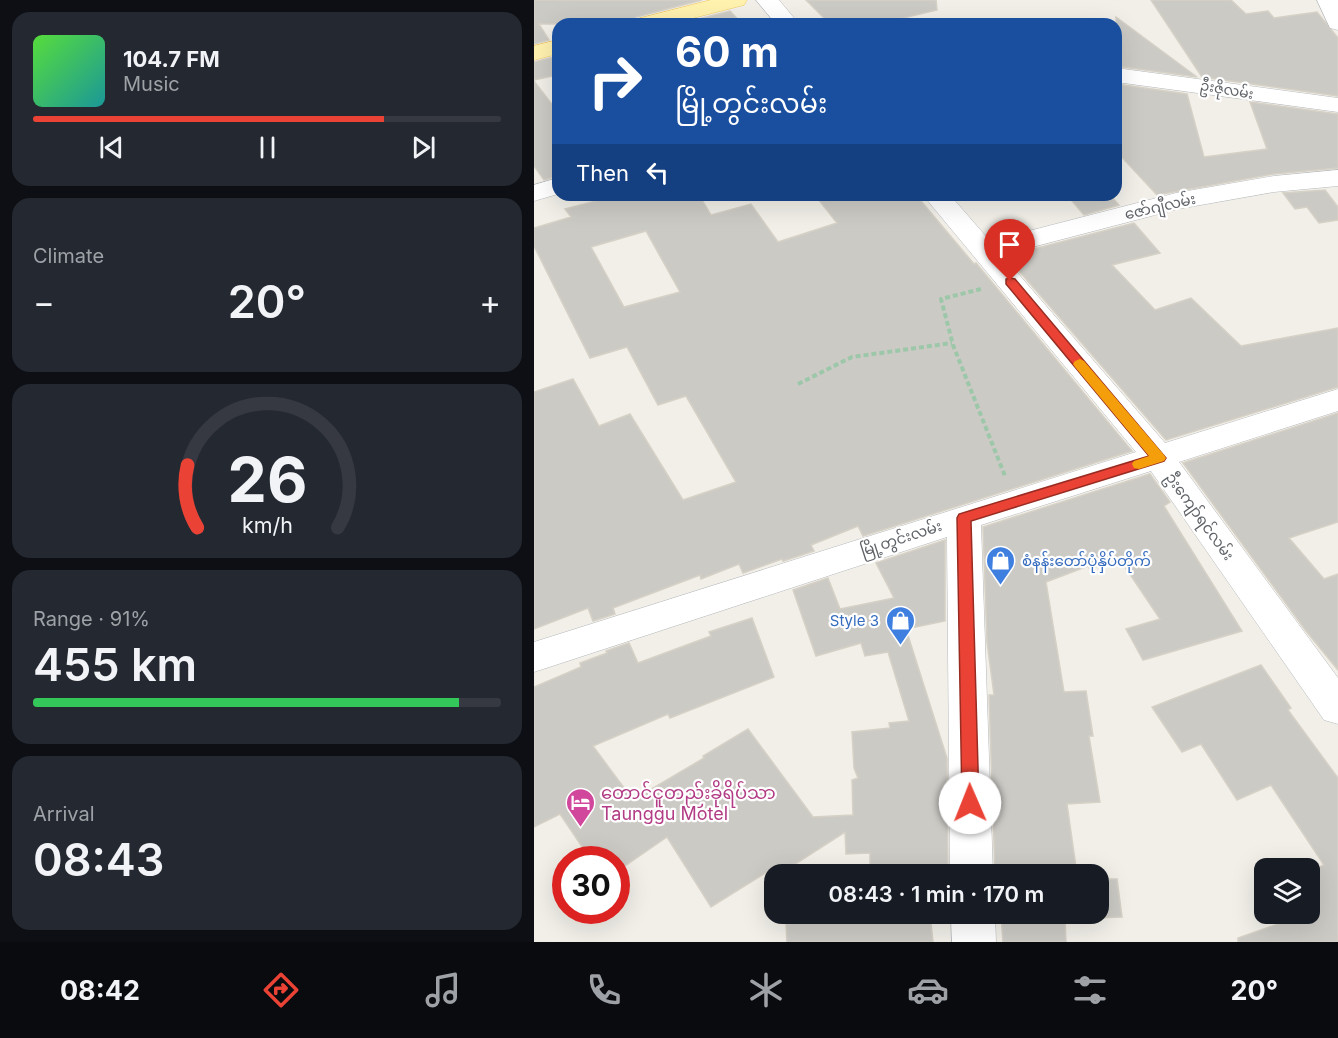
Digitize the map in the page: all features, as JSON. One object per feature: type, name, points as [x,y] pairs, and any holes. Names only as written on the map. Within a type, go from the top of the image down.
[{"type":"main road","points":[[668,18],[736,0]]},
{"type":"main road","points":[[534,53],[552,48]]},
{"type":"street","points":[[767,0],[783,18]]},
{"type":"street","points":[[1328,0],[1338,23]]},
{"type":"street","name":"ဦးဇိုလမ်း","points":[[1122,76],[1172,80],[1272,98],[1338,105]]},
{"type":"street","name":"ဇော်ဂျီလမ်း","points":[[985,251],[1176,201],[1274,184],[1338,178]]},
{"type":"street","points":[[534,194],[552,188]]},
{"type":"street","name":"ဦးကျော်ရင်လမ်း","points":[[941,201],[1159,458],[1338,708]]},
{"type":"street","name":"မြို့တွင်းလမ်း","points":[[534,657],[1338,400]]},
{"type":"street","points":[[964,518],[972,864]]},
{"type":"street","points":[[973,924],[974,942]]},
{"type":"path","points":[[1010,281],[941,299],[952,343],[1016,502]]},
{"type":"path","points":[[798,384],[852,357],[952,343]]},
{"type":"building","points":[[534,0],[702,0],[635,18],[552,18],[552,24],[539,24],[549,40],[534,44]]},
{"type":"building","points":[[806,0],[936,0],[937,10],[903,18],[824,18]]},
{"type":"building","points":[[1151,0],[1231,0],[1246,14],[1268,11],[1274,18],[1317,12],[1338,38],[1338,96],[1202,77]]},
{"type":"building","points":[[730,11],[736,18],[703,18]]},
{"type":"building","points":[[1122,21],[1197,77],[1122,67]]},
{"type":"building","points":[[552,58],[552,76],[534,80],[534,62]]},
{"type":"building","points":[[534,81],[552,104],[552,178],[544,180],[534,166]]},
{"type":"building","points":[[1122,85],[1187,94],[1204,157],[1267,149],[1250,102],[1338,114],[1338,168],[1274,174],[1157,195],[1122,157]]},
{"type":"building","points":[[1325,190],[1338,207],[1338,220],[1319,223],[1307,207],[1295,209],[1283,193]]},
{"type":"building","points":[[596,201],[703,201],[711,215],[751,204],[778,242],[837,223],[820,201],[921,201],[974,264],[976,263],[1132,451],[863,536],[858,526],[811,545],[814,551],[783,561],[782,559],[743,573],[739,564],[701,579],[700,575],[613,608],[615,614],[593,621],[588,608],[534,629],[534,392],[573,379],[599,426],[630,414],[683,500],[736,482],[686,396],[658,405],[627,347],[590,358],[534,246],[534,228],[571,217],[565,209]],"holes":[[[646,231],[680,292],[624,307],[591,247]]]},
{"type":"building","points":[[1072,201],[1115,201],[1119,205],[1084,215]]},
{"type":"building","points":[[1134,223],[1160,253],[1112,265],[1155,310],[1191,298],[1241,346],[1338,328],[1338,387],[1166,440],[1006,256]]},
{"type":"building","points":[[1338,413],[1338,522],[1289,538],[1324,579],[1338,574],[1338,670],[1306,631],[1183,463]]},
{"type":"building","points":[[1150,474],[1170,502],[1164,506],[1242,631],[1143,660],[1126,629],[1160,619],[1119,558],[1090,569],[1088,566],[1046,582],[1064,692],[1086,691],[1093,736],[1089,736],[1100,802],[1067,804],[1076,864],[995,864],[989,695],[994,695],[987,642],[983,527]]},
{"type":"building","points":[[945,540],[945,621],[906,629],[947,758],[948,864],[870,864],[870,853],[846,854],[845,832],[795,864],[764,864],[764,874],[711,907],[667,837],[630,862],[630,846],[582,846],[560,814],[534,827],[534,687],[581,667],[580,663],[629,643],[638,663],[711,636],[709,632],[752,618],[774,677],[670,718],[668,714],[593,746],[633,800],[748,729],[813,817],[853,815],[852,780],[858,778],[854,768],[852,732],[890,728],[889,723],[909,721],[888,652],[865,656],[861,643],[816,656],[793,590],[828,578],[840,609],[894,598],[876,563]]},
{"type":"building","points":[[1261,665],[1291,708],[1288,710],[1338,778],[1338,942],[1238,942],[1238,938],[1278,924],[1320,924],[1320,867],[1324,865],[1271,785],[1237,800],[1201,744],[1182,752],[1152,707]]},
{"type":"building","points":[[1109,879],[1117,879],[1122,917],[1109,917]]},
{"type":"building","points":[[786,924],[931,924],[933,942],[787,942]]},
{"type":"building","points":[[1002,924],[1065,924],[1066,942],[1003,942]]},
{"type":"slow traffic","points":[[1080,364],[1159,458],[1139,464]]},
{"type":"place","name":"စံနန်းတော်ပုံနှိပ်တိုက်","points":[[1001,586]]},
{"type":"place","name":"Style 3","points":[[900,646]]},
{"type":"place","name":"တောင်ငူတည်းခိုရိပ်သာ Taunggu Motel","points":[[580,828]]},
{"type":"route","points":[[970,803],[964,518],[1159,458],[1010,281]]}]
